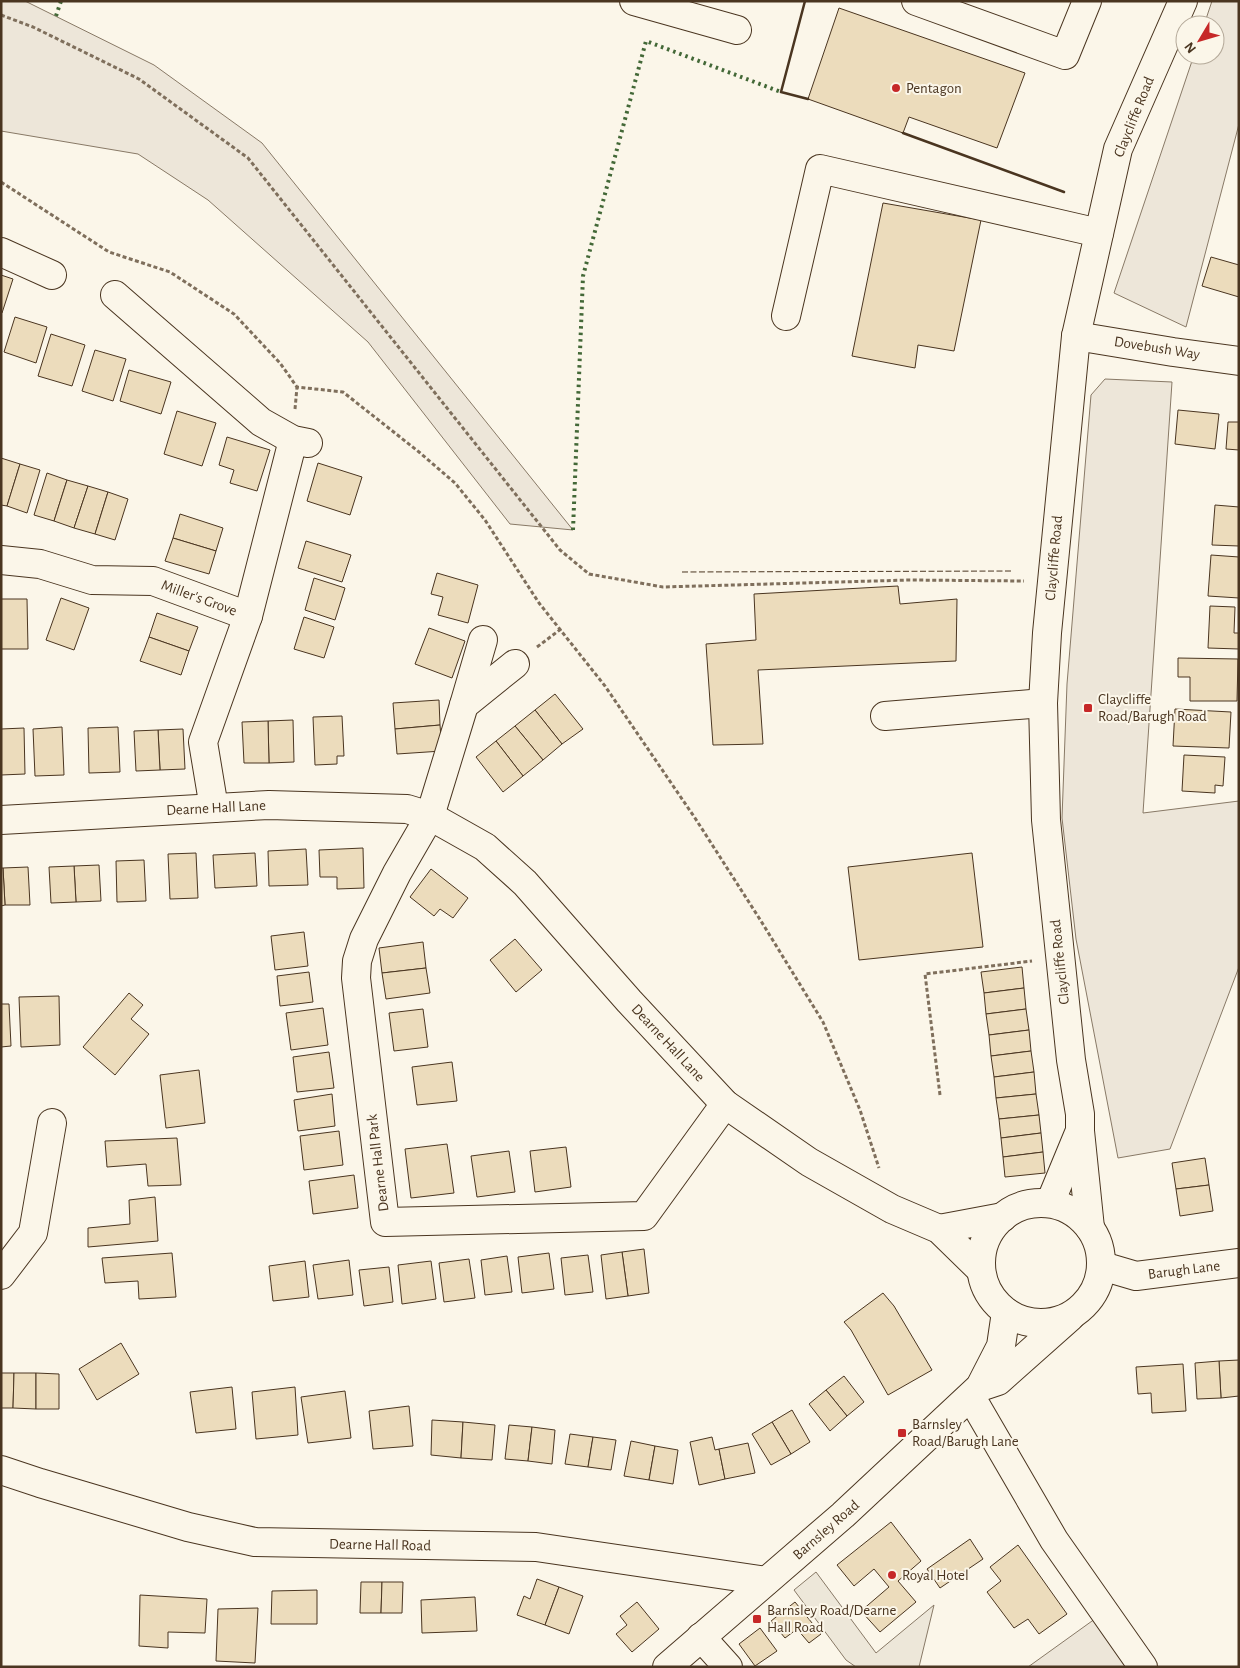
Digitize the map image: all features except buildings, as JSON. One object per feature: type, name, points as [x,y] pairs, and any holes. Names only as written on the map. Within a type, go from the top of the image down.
[{"type":"main road","points":[[634,1],[737,30]]},
{"type":"main road","points":[[916,1],[1065,55],[1087,1]]},
{"type":"main road","name":"Claycliffe Road","points":[[1090,1228],[1080,1114],[1071,1060],[1046,820],[1043,703],[1052,581],[1076,336],[1099,233],[1118,149],[1183,1]]},
{"type":"main road","points":[[786,316],[820,169],[1099,233]]},
{"type":"main road","points":[[1,252],[52,275]]},
{"type":"main road","name":"Miller's Grove","points":[[115,295],[261,422],[300,442],[248,616],[203,742],[214,808]]},
{"type":"main road","name":"Dovebush Way","points":[[1076,336],[1239,361]]},
{"type":"main road","name":"Miller's Grove","points":[[1,560],[40,564],[92,580],[153,581],[248,616]]},
{"type":"main road","points":[[430,816],[483,640]]},
{"type":"main road","points":[[464,704],[515,664]]},
{"type":"main road","points":[[885,716],[1043,703]]},
{"type":"main road","name":"Dearne Hall Lane","points":[[1,820],[269,805],[407,809],[430,816],[485,847],[525,882],[629,1001],[725,1104],[808,1162],[892,1209],[940,1230],[981,1270]]},
{"type":"main road","name":"Dearne Hall Park","points":[[430,816],[397,873],[364,939],[357,961],[356,978],[385,1222],[644,1216],[725,1104]]},
{"type":"main road","points":[[1,1274],[33,1233],[52,1123]]},
{"type":"main road","name":"Claycliffe Road","points":[[1050,1203],[1080,1131]]},
{"type":"main road","name":"Barnsley Road","points":[[975,1392],[998,1382],[1087,1302],[1097,1285],[1102,1266],[1099,1246],[1090,1228],[1079,1216],[1065,1208],[1050,1203],[1033,1203],[1016,1208],[1003,1217],[990,1232],[982,1250],[981,1270],[986,1286],[994,1300],[1006,1312],[1022,1320],[1039,1323],[1056,1321],[1072,1314]]},
{"type":"main road","points":[[940,1230],[1003,1217]]},
{"type":"main road","name":"Barugh Lane","points":[[1102,1266],[1136,1276],[1239,1263]]},
{"type":"main road","name":"Barnsley Road","points":[[666,1667],[843,1516],[975,1392],[1001,1346],[1006,1312]]},
{"type":"main road","points":[[975,1392],[1054,1540],[1143,1667]]},
{"type":"main road","name":"Dearne Hall Road","points":[[1,1470],[188,1527],[255,1542],[536,1547],[766,1582]]},
{"type":"main road","points":[[701,1637],[728,1667]]},
{"type":"path","points":[[1,15],[33,27],[139,79],[248,158],[560,550],[589,574],[662,587],[908,580],[1052,581]]},
{"type":"path","points":[[940,1095],[925,974],[1060,957]]},
{"type":"shaded area","points":[[1,1],[25,1],[154,65],[262,143],[573,530],[510,524],[368,342],[208,200],[138,154],[1,131]]},
{"type":"shaded area","points":[[1212,1],[1239,1],[1239,124],[1186,327],[1114,293],[1191,65],[1225,65],[1225,15],[1207,15]]},
{"type":"shaded area","points":[[1105,379],[1172,382],[1143,813],[1239,801],[1239,967],[1170,1149],[1118,1158],[1076,939],[1062,818],[1067,684],[1091,395]]},
{"type":"shaded area","points":[[816,1572],[876,1653],[934,1605],[919,1667],[856,1667],[846,1660],[794,1590]]},
{"type":"shaded area","points":[[1099,1616],[1134,1667],[1028,1667]]},
{"type":"hedge","points":[[56,16],[61,1]]},
{"type":"hedge","points":[[573,530],[583,276],[646,41],[781,92]]},
{"type":"fence","points":[[682,572],[1013,571]]},
{"type":"wall","points":[[805,1],[781,92],[808,99]]},
{"type":"wall","points":[[903,133],[1064,192]]},
{"type":"place","name":"Pentagon","points":[[896,88]]},
{"type":"place","name":"Claycliffe Road/Barugh Road","points":[[1088,708]]},
{"type":"place","name":"Barnsley Road/Barugh Lane","points":[[902,1433]]},
{"type":"place","name":"Royal Hotel","points":[[892,1575]]},
{"type":"place","name":"Barnsley Road/Dearne Hall Road","points":[[757,1619]]}]
